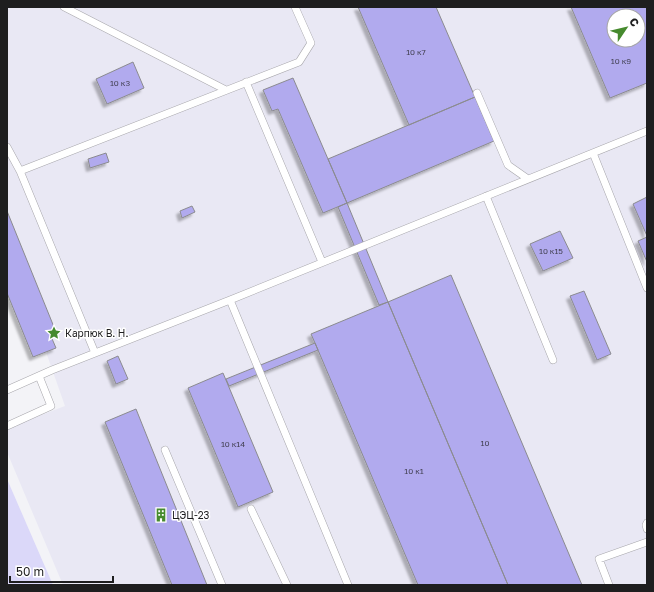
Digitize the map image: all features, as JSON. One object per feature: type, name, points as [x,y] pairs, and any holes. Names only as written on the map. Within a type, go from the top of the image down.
[{"type":"lane","points":[[64,7],[226,90]]},
{"type":"lane","points":[[20,170],[299,62],[311,43],[295,7]]},
{"type":"lane","points":[[246,82],[322,262]]},
{"type":"lane","points":[[477,93],[508,165],[528,179]]},
{"type":"lane","points":[[7,390],[38,376],[647,131]]},
{"type":"lane","points":[[7,147],[20,170],[95,353]]},
{"type":"lane","points":[[593,153],[647,288]]},
{"type":"lane","points":[[486,196],[553,360]]},
{"type":"lane","points":[[230,300],[348,585]]},
{"type":"lane","points":[[7,426],[52,406],[38,376]]},
{"type":"lane","points":[[165,450],[222,585]]},
{"type":"lane","points":[[251,509],[287,585]]},
{"type":"lane","points":[[647,524],[647,529]]},
{"type":"lane","points":[[609,585],[598,560],[647,542]]},
{"type":"shaded area","points":[[7,7],[647,7],[647,585],[63,585],[7,452],[7,428],[65,406],[46,352],[33,357],[8,296]]},
{"type":"shaded area","points":[[7,479],[53,585],[7,585]]},
{"type":"building","points":[[358,7],[436,7],[475,97],[409,125]]},
{"type":"building","points":[[571,7],[647,7],[647,83],[610,98]]},
{"type":"building","points":[[133,62],[144,88],[107,104],[96,79]]},
{"type":"building","points":[[293,78],[347,203],[323,213],[278,109],[272,111],[263,90]]},
{"type":"building","points":[[475,97],[494,141],[347,203],[328,159]]},
{"type":"building","points":[[106,153],[109,162],[90,168],[88,159]]},
{"type":"building","points":[[647,197],[647,236],[633,204]]},
{"type":"building","points":[[347,203],[388,302],[379,305],[338,207]]},
{"type":"building","points":[[192,206],[195,212],[182,218],[180,211]]},
{"type":"building","points":[[7,211],[56,332],[50,334],[56,348],[33,357],[7,293]]},
{"type":"building","points":[[560,231],[573,258],[543,271],[530,244]]},
{"type":"building","points":[[647,237],[647,262],[638,241]]},
{"type":"building","points":[[451,275],[582,585],[508,585],[388,302]]},
{"type":"building","points":[[584,291],[611,354],[597,360],[570,296]]},
{"type":"building","points":[[388,302],[508,585],[418,585],[311,334]]},
{"type":"building","points":[[315,343],[318,350],[229,386],[226,379]]},
{"type":"building","points":[[118,356],[128,379],[116,384],[107,361]]},
{"type":"building","points":[[223,373],[273,492],[238,507],[188,388]]},
{"type":"building","name":"ЦЭЦ-23","points":[[136,409],[207,585],[172,585],[105,422]]},
{"type":"place","name":"Карпюк В. Н.","points":[[54,333]]},
{"type":"place","name":"ЦЭЦ-23","points":[[161,515]]}]
